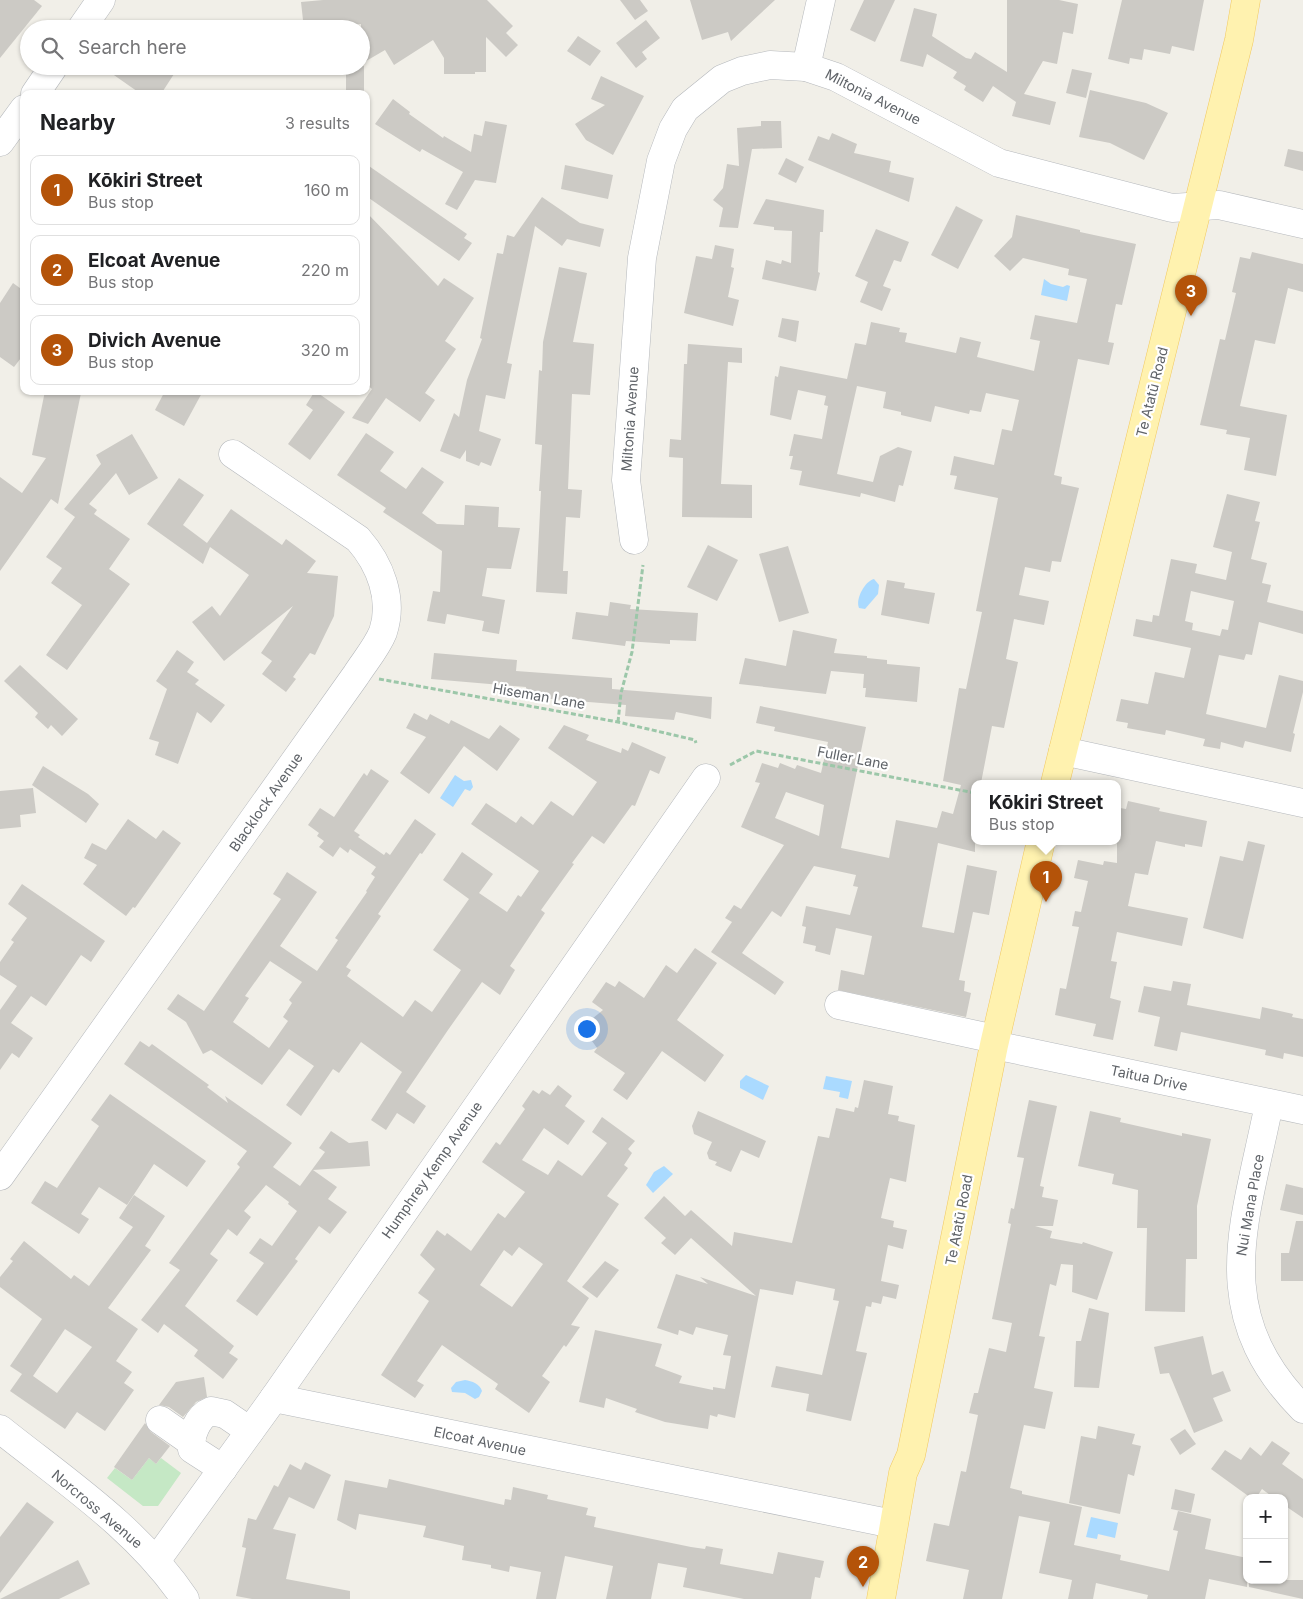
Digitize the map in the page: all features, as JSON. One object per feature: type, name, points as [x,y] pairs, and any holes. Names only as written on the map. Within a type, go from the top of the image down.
[{"type":"main road","name":"Te Atatū Road","points":[[1056,780],[1239,40],[1246,0]]},
{"type":"main road","name":"Te Atatū Road","points":[[881,1599],[891,1551],[893,1524],[903,1473],[911,1456],[995,1042],[1040,845]]},
{"type":"street","points":[[87,20],[101,0]]},
{"type":"street","points":[[806,67],[821,0]]},
{"type":"street","name":"Miltonia Avenue","points":[[639,552],[626,480],[641,268],[662,161],[673,129],[685,109],[722,79],[742,71],[770,65],[806,67],[836,77],[999,163],[1172,208],[1219,204],[1303,224]]},
{"type":"street","points":[[38,90],[48,75]]},
{"type":"street","points":[[0,142],[20,114]]},
{"type":"street","name":"Blacklock Avenue","points":[[0,1176],[356,674],[383,631],[386,613],[385,594],[381,575],[372,555],[358,539],[233,454]]},
{"type":"street","points":[[1063,750],[1303,803]]},
{"type":"street","name":"Humphrey Kemp Avenue","points":[[156,1561],[250,1432],[718,771]]},
{"type":"street","name":"Taitua Drive","points":[[839,1005],[995,1042],[1303,1110]]},
{"type":"street","name":"Nui Mana Place","points":[[1269,1104],[1241,1243],[1240,1270],[1242,1289],[1248,1324],[1258,1350],[1285,1391],[1303,1409]]},
{"type":"street","name":"Elcoat Avenue","points":[[274,1398],[893,1524]]},
{"type":"street","points":[[223,1468],[192,1449],[190,1441],[196,1427],[211,1411],[225,1414],[250,1432]]},
{"type":"street","points":[[160,1420],[190,1441]]},
{"type":"street","name":"Norcross Avenue","points":[[0,1429],[98,1507],[156,1561],[184,1599]]},
{"type":"path","points":[[618,722],[621,693],[632,652],[639,552]]},
{"type":"path","name":"Hiseman Lane","points":[[375,678],[618,722],[695,740],[696,743]]},
{"type":"path","name":"Fuller Lane","points":[[718,771],[756,751],[971,792]]},
{"type":"green space","points":[[149,1458],[156,1464],[161,1458],[181,1473],[158,1506],[143,1506],[107,1478],[115,1468],[132,1480]]},
{"type":"water","points":[[1044,279],[1051,284],[1063,287],[1070,286],[1067,301],[1041,295]]},
{"type":"water","points":[[874,579],[879,585],[878,594],[865,609],[859,608],[858,600],[862,591],[867,583]]},
{"type":"water","points":[[455,775],[464,781],[471,780],[473,787],[470,791],[465,789],[453,807],[440,798]]},
{"type":"water","points":[[746,1075],[769,1086],[763,1100],[740,1088],[740,1081]]},
{"type":"water","points":[[826,1076],[852,1081],[848,1099],[839,1097],[840,1092],[823,1089]]},
{"type":"water","points":[[664,1166],[673,1174],[653,1193],[646,1185],[654,1172]]},
{"type":"water","points":[[465,1380],[479,1386],[482,1391],[479,1397],[475,1399],[465,1393],[452,1392],[451,1388],[456,1382]]},
{"type":"water","points":[[1091,1517],[1118,1523],[1115,1538],[1098,1534],[1097,1539],[1086,1537]]},
{"type":"building","points":[[0,0],[34,0],[42,6],[31,20],[20,20],[20,33],[0,58]]},
{"type":"building","points":[[323,0],[487,0],[513,26],[506,33],[518,45],[506,57],[486,37],[486,72],[475,72],[475,74],[444,74],[444,58],[433,40],[394,65],[385,50],[370,59],[370,20],[303,20],[301,2]]},
{"type":"building","points":[[620,0],[640,0],[648,11],[635,20]]},
{"type":"building","points":[[690,0],[775,0],[731,41],[728,32],[702,40]]},
{"type":"building","points":[[864,0],[895,0],[875,42],[850,30]]},
{"type":"building","points":[[1007,0],[1059,0],[1078,4],[1073,34],[1063,32],[1057,64],[1043,61],[1024,94],[1056,102],[1050,125],[1012,116],[1016,102],[993,86],[983,102],[964,90],[966,86],[953,78],[957,72],[927,54],[923,67],[900,61],[914,8],[937,14],[932,36],[966,58],[971,59],[975,52],[1007,72]]},
{"type":"building","points":[[1122,0],[1204,0],[1194,51],[1172,46],[1170,54],[1144,49],[1142,60],[1130,58],[1129,64],[1108,59]]},
{"type":"building","points":[[646,20],[660,38],[642,52],[647,59],[636,68],[616,43]]},
{"type":"building","points":[[578,36],[601,51],[590,66],[567,51]]},
{"type":"building","points":[[1072,69],[1092,73],[1086,98],[1066,93]]},
{"type":"building","points":[[114,75],[173,75],[164,90],[135,90]]},
{"type":"building","points":[[346,75],[364,75],[364,90],[346,90]]},
{"type":"building","points":[[601,76],[644,96],[613,155],[586,140],[575,124],[605,105],[591,99]]},
{"type":"building","points":[[1090,90],[1146,103],[1168,113],[1144,160],[1110,143],[1079,137]]},
{"type":"building","points":[[393,99],[410,112],[409,114],[443,138],[444,136],[471,152],[474,134],[482,136],[485,121],[507,125],[496,183],[475,180],[457,210],[445,204],[463,172],[422,149],[420,152],[375,124]]},
{"type":"building","points":[[761,121],[781,121],[782,148],[752,149],[738,228],[719,227],[723,208],[713,200],[723,188],[727,164],[739,166],[737,128],[761,126]]},
{"type":"building","points":[[832,133],[857,144],[854,153],[891,161],[889,172],[914,178],[909,202],[808,160],[818,136],[829,140]]},
{"type":"building","points":[[1288,149],[1303,152],[1303,171],[1284,166]]},
{"type":"building","points":[[786,158],[804,167],[796,183],[778,174]]},
{"type":"building","points":[[565,165],[613,175],[608,199],[561,189]]},
{"type":"building","points":[[370,167],[467,234],[464,238],[472,243],[459,261],[370,199]]},
{"type":"building","points":[[542,197],[580,223],[604,229],[600,247],[567,239],[562,246],[535,226],[507,363],[512,364],[505,399],[486,395],[479,431],[501,439],[491,466],[481,462],[479,466],[466,461],[466,450],[460,459],[440,451],[454,413],[459,417],[467,380],[482,339],[480,338],[497,253],[503,254],[507,235],[514,237]]},
{"type":"building","points":[[766,199],[824,210],[823,232],[820,232],[818,272],[820,273],[816,291],[762,279],[766,260],[781,264],[782,260],[791,263],[792,231],[774,230],[774,227],[753,224]]},
{"type":"building","points":[[956,206],[983,220],[958,269],[931,255]]},
{"type":"building","points":[[1016,215],[1136,244],[1122,305],[1116,304],[1108,342],[1114,343],[1109,365],[1078,359],[1054,475],[1062,477],[1061,484],[1079,488],[1061,562],[1052,561],[1050,572],[1025,567],[1019,595],[1049,601],[1044,625],[1014,619],[1006,659],[1018,662],[1004,728],[992,726],[982,780],[971,780],[971,845],[975,845],[975,852],[938,843],[922,927],[954,933],[967,865],[997,871],[989,915],[973,912],[959,980],[965,981],[964,991],[971,993],[966,1017],[838,990],[841,970],[864,975],[872,936],[836,928],[830,955],[815,951],[816,946],[803,943],[806,927],[802,926],[806,906],[850,915],[858,887],[853,886],[856,875],[814,866],[781,917],[772,911],[742,953],[784,982],[775,995],[711,952],[732,922],[725,918],[734,905],[741,909],[784,845],[741,827],[760,783],[755,782],[762,763],[778,768],[780,763],[795,769],[797,765],[821,773],[828,742],[774,731],[775,727],[756,723],[760,706],[866,727],[841,848],[889,858],[896,820],[937,828],[942,811],[953,814],[961,785],[943,781],[959,688],[966,689],[982,612],[976,611],[998,498],[954,489],[957,476],[950,475],[954,456],[994,465],[1002,429],[1012,431],[1019,400],[986,393],[981,412],[970,410],[969,414],[935,406],[931,422],[901,415],[901,412],[883,408],[886,392],[857,386],[837,474],[873,482],[880,456],[898,447],[912,451],[903,486],[899,485],[895,502],[861,493],[860,497],[799,485],[802,471],[790,469],[793,456],[789,456],[794,434],[822,439],[828,406],[824,405],[826,396],[798,390],[791,420],[770,415],[775,376],[778,377],[780,366],[847,379],[855,343],[866,345],[871,322],[900,328],[899,332],[907,333],[905,342],[956,353],[960,337],[981,342],[977,357],[1034,371],[1040,341],[1030,339],[1035,315],[1077,323],[1087,279],[1068,275],[1069,269],[1023,258],[1010,271],[994,256],[1012,237]],"holes":[[[786,792],[824,805],[819,836],[775,818]]]},
{"type":"building","points":[[370,216],[438,286],[444,278],[474,298],[445,341],[456,349],[425,393],[435,400],[420,422],[386,398],[368,424],[352,418],[368,395],[370,395],[372,389],[370,387]]},
{"type":"building","points":[[876,229],[909,242],[901,262],[894,260],[883,286],[891,289],[882,311],[860,302],[868,282],[855,276]]},
{"type":"building","points":[[715,245],[734,249],[731,267],[734,268],[728,297],[739,300],[733,326],[684,313],[696,256],[712,259]]},
{"type":"building","points":[[1252,252],[1303,264],[1303,292],[1288,288],[1275,344],[1255,340],[1240,406],[1287,415],[1276,476],[1244,470],[1250,438],[1226,434],[1227,430],[1200,425],[1220,339],[1225,340],[1236,293],[1232,292],[1240,257],[1250,259]]},
{"type":"building","points":[[559,267],[587,273],[573,342],[594,344],[590,395],[572,394],[568,489],[582,490],[580,518],[566,517],[563,571],[568,571],[567,594],[536,592],[542,445],[535,444],[539,370],[542,371],[543,342]]},
{"type":"building","points":[[13,283],[20,288],[20,359],[14,367],[0,357],[0,303]]},
{"type":"building","points":[[782,318],[799,321],[796,342],[778,337]]},
{"type":"building","points":[[688,344],[742,348],[742,363],[728,362],[721,484],[752,485],[752,518],[682,517],[683,458],[669,457],[670,439],[681,440],[684,364],[687,364]]},
{"type":"building","points":[[44,395],[81,395],[58,504],[51,499],[0,571],[0,477],[22,493],[46,458],[32,455]]},
{"type":"building","points":[[163,395],[201,395],[184,426],[155,410]]},
{"type":"building","points":[[312,395],[321,395],[345,412],[310,460],[288,444],[313,410],[306,405]]},
{"type":"building","points":[[366,433],[394,452],[380,471],[406,489],[422,467],[444,482],[422,513],[437,524],[464,525],[465,505],[499,507],[498,527],[520,528],[511,569],[487,568],[482,596],[505,600],[499,634],[482,631],[484,621],[447,614],[445,624],[427,621],[433,591],[440,592],[442,551],[383,512],[386,508],[337,475]]},
{"type":"building","points":[[132,434],[158,478],[129,495],[116,473],[89,504],[97,510],[94,514],[130,539],[109,569],[130,584],[67,670],[46,655],[82,605],[51,583],[62,568],[46,557],[75,517],[64,509],[101,464],[96,455]]},
{"type":"building","points":[[179,478],[204,495],[183,525],[207,543],[231,509],[282,545],[286,539],[316,561],[307,573],[338,576],[334,616],[315,655],[310,653],[293,677],[296,679],[286,692],[262,674],[272,661],[261,653],[293,606],[224,661],[192,622],[212,606],[220,616],[249,575],[210,547],[203,564],[147,524]]},
{"type":"building","points":[[1227,494],[1260,502],[1255,521],[1260,522],[1251,559],[1267,563],[1262,583],[1271,585],[1267,602],[1303,611],[1303,634],[1259,622],[1252,655],[1246,654],[1244,660],[1219,655],[1206,714],[1266,728],[1279,675],[1303,681],[1303,692],[1293,733],[1295,734],[1291,752],[1245,741],[1243,748],[1221,742],[1220,749],[1203,746],[1205,739],[1166,730],[1165,735],[1127,728],[1128,723],[1116,721],[1121,699],[1148,704],[1155,672],[1184,678],[1191,648],[1133,636],[1136,619],[1152,622],[1153,615],[1159,616],[1171,559],[1197,564],[1195,573],[1226,580],[1232,552],[1213,547]],"holes":[[[1191,591],[1234,601],[1228,630],[1222,629],[1220,636],[1192,630],[1193,623],[1185,621]]]},
{"type":"building","points":[[708,545],[738,560],[717,601],[687,587]]},
{"type":"building","points":[[788,546],[809,613],[779,622],[759,554]]},
{"type":"building","points":[[887,580],[905,583],[904,588],[935,593],[929,624],[881,615]]},
{"type":"building","points":[[610,602],[631,605],[630,609],[698,613],[696,641],[670,640],[670,644],[626,641],[625,646],[572,639],[576,612],[608,616]]},
{"type":"building","points":[[793,630],[837,639],[834,653],[887,660],[887,664],[920,667],[917,702],[865,697],[866,688],[863,688],[864,674],[831,671],[826,694],[739,684],[745,658],[786,666]]},
{"type":"building","points":[[177,650],[194,662],[187,672],[199,680],[195,684],[225,705],[211,723],[197,712],[178,764],[155,755],[159,742],[149,739],[167,689],[156,681]]},
{"type":"building","points":[[434,653],[517,660],[516,671],[612,678],[612,689],[712,697],[711,719],[676,712],[674,720],[625,716],[626,705],[526,697],[526,687],[431,679]]},
{"type":"building","points":[[20,665],[78,719],[62,736],[51,725],[48,729],[35,717],[38,713],[4,681]]},
{"type":"building","points":[[414,713],[427,720],[430,714],[449,724],[451,720],[489,739],[500,725],[520,739],[497,771],[464,746],[429,794],[400,773],[426,737],[406,728]]},
{"type":"building","points":[[564,725],[589,735],[586,740],[621,753],[622,748],[628,751],[632,742],[666,757],[659,774],[650,770],[635,806],[632,805],[604,844],[592,836],[572,863],[574,864],[541,910],[545,913],[510,966],[515,970],[500,995],[482,982],[448,1030],[406,1092],[426,1106],[414,1124],[397,1113],[386,1130],[371,1120],[402,1072],[361,1042],[339,1073],[333,1069],[301,1116],[286,1105],[314,1066],[289,1049],[262,1085],[211,1050],[203,1054],[186,1022],[167,1009],[178,994],[204,1011],[281,899],[273,894],[287,872],[317,892],[280,946],[317,971],[338,940],[335,938],[367,892],[375,877],[371,874],[376,867],[350,849],[348,853],[340,847],[333,857],[319,847],[324,841],[317,836],[319,833],[308,825],[320,808],[334,817],[364,773],[367,776],[371,769],[389,781],[354,831],[360,835],[358,837],[384,855],[386,852],[390,855],[415,819],[436,834],[422,854],[420,853],[378,914],[381,916],[346,967],[351,970],[347,976],[403,1017],[415,1000],[432,1012],[461,970],[433,950],[469,899],[443,880],[462,852],[493,874],[479,893],[507,912],[518,895],[521,897],[539,871],[471,824],[486,803],[516,823],[521,816],[533,825],[551,801],[573,816],[597,782],[548,748]],"holes":[[[270,961],[302,982],[289,1000],[292,1003],[283,1017],[288,1021],[269,1048],[233,1022],[249,998],[245,996]]]},
{"type":"building","points":[[43,766],[88,794],[99,804],[86,823],[32,785]]},
{"type":"building","points":[[33,788],[36,813],[20,815],[21,827],[0,829],[0,791]]},
{"type":"building","points":[[1128,801],[1160,808],[1159,811],[1207,821],[1202,847],[1185,844],[1185,847],[1156,841],[1148,875],[1135,873],[1128,906],[1188,918],[1182,946],[1117,932],[1111,961],[1117,962],[1110,998],[1121,1001],[1113,1040],[1093,1036],[1096,1024],[1055,1015],[1060,988],[1066,989],[1079,927],[1072,926],[1075,911],[1081,912],[1088,881],[1074,878],[1078,860],[1103,865],[1104,861],[1117,863],[1117,845],[1121,845],[1121,808],[1126,809]]},
{"type":"building","points":[[128,819],[156,839],[163,830],[181,843],[135,908],[133,907],[126,916],[83,884],[97,865],[84,858],[92,843],[106,850]]},
{"type":"building","points":[[1248,841],[1265,845],[1243,939],[1203,928],[1220,856],[1243,861]]},
{"type":"building","points":[[22,884],[105,941],[91,962],[81,955],[46,1006],[31,996],[11,1023],[33,1038],[19,1058],[12,1053],[0,1070],[0,1010],[17,986],[0,975],[0,962],[14,942],[11,940],[27,918],[8,904]]},
{"type":"building","points":[[695,948],[717,963],[677,1020],[724,1055],[705,1082],[662,1051],[627,1100],[613,1090],[625,1073],[594,1052],[597,1048],[582,1027],[603,1010],[592,1002],[606,982],[615,987],[619,981],[644,998],[666,965],[677,973]]},
{"type":"building","points":[[1173,981],[1191,984],[1187,1005],[1260,1019],[1262,1007],[1293,1014],[1292,1017],[1303,1019],[1303,1057],[1284,1053],[1283,1059],[1265,1055],[1266,1050],[1181,1032],[1177,1051],[1154,1046],[1160,1017],[1138,1012],[1144,986],[1171,991]]},
{"type":"building","points":[[140,1041],[149,1047],[152,1044],[209,1085],[207,1087],[228,1103],[225,1096],[292,1143],[273,1167],[300,1186],[325,1152],[319,1148],[331,1131],[349,1143],[368,1141],[370,1166],[313,1170],[337,1187],[328,1199],[347,1212],[330,1234],[319,1226],[295,1259],[298,1261],[257,1316],[236,1301],[264,1263],[249,1253],[260,1238],[272,1246],[297,1211],[288,1204],[289,1202],[266,1185],[244,1211],[251,1217],[237,1236],[228,1229],[210,1254],[218,1260],[185,1306],[234,1346],[229,1353],[238,1359],[223,1379],[194,1356],[198,1350],[164,1324],[158,1333],[141,1320],[180,1270],[169,1263],[240,1167],[237,1164],[247,1151],[124,1064]]},
{"type":"building","points":[[864,1080],[893,1086],[888,1114],[899,1116],[898,1121],[915,1125],[906,1182],[890,1178],[881,1218],[894,1221],[893,1227],[907,1230],[903,1249],[888,1245],[881,1281],[899,1285],[896,1299],[883,1296],[881,1304],[872,1302],[871,1307],[866,1306],[856,1351],[867,1353],[851,1421],[806,1411],[809,1394],[771,1387],[776,1366],[822,1375],[839,1301],[833,1300],[835,1289],[796,1281],[793,1295],[760,1289],[735,1418],[718,1414],[717,1417],[710,1415],[708,1429],[665,1422],[635,1412],[637,1409],[606,1398],[604,1408],[579,1402],[595,1330],[662,1344],[655,1366],[682,1376],[679,1383],[713,1390],[713,1387],[725,1389],[731,1356],[723,1355],[728,1335],[696,1327],[693,1335],[679,1330],[678,1335],[657,1328],[676,1274],[708,1284],[700,1277],[756,1296],[691,1238],[675,1255],[661,1243],[666,1238],[644,1218],[664,1196],[685,1216],[691,1210],[732,1246],[734,1232],[792,1243],[818,1136],[829,1138],[836,1108],[854,1112],[855,1107],[858,1108]]},
{"type":"building","points":[[558,1085],[572,1096],[565,1106],[585,1121],[568,1145],[544,1128],[522,1160],[548,1175],[558,1160],[582,1176],[607,1143],[592,1132],[602,1117],[635,1141],[628,1149],[632,1153],[624,1165],[628,1168],[607,1196],[619,1204],[567,1281],[589,1298],[571,1325],[580,1327],[566,1347],[564,1345],[542,1376],[550,1382],[529,1413],[495,1389],[498,1384],[442,1345],[417,1381],[424,1385],[415,1398],[381,1375],[429,1301],[418,1293],[435,1269],[420,1255],[437,1230],[445,1236],[447,1233],[471,1251],[498,1213],[505,1218],[525,1192],[482,1162],[496,1142],[500,1145],[525,1109],[522,1106],[533,1090],[539,1094],[542,1090],[550,1095]],"holes":[[[519,1247],[543,1264],[512,1307],[480,1285],[504,1250],[512,1256]]]},
{"type":"building","points":[[110,1094],[206,1161],[187,1187],[154,1164],[127,1205],[99,1187],[81,1214],[89,1219],[79,1234],[31,1203],[45,1181],[57,1188],[99,1126],[91,1120]]},
{"type":"building","points":[[1029,1100],[1057,1106],[1040,1186],[1044,1187],[1042,1197],[1058,1200],[1053,1226],[1035,1226],[1052,1231],[1050,1238],[1082,1244],[1083,1242],[1113,1252],[1097,1300],[1072,1292],[1073,1265],[1061,1264],[1056,1286],[1050,1284],[1039,1336],[1045,1337],[1034,1388],[1053,1392],[1045,1429],[1024,1425],[1010,1488],[1022,1491],[1022,1494],[1082,1507],[1074,1545],[1121,1555],[1120,1560],[1169,1571],[1178,1531],[1173,1530],[1178,1511],[1211,1519],[1205,1549],[1243,1557],[1243,1584],[1247,1584],[1247,1587],[1209,1579],[1205,1599],[1147,1599],[1148,1595],[1096,1583],[1093,1599],[1068,1599],[1072,1580],[1039,1573],[1050,1522],[1019,1516],[1002,1599],[963,1599],[969,1570],[926,1561],[934,1523],[949,1526],[961,1471],[966,1472],[978,1415],[969,1413],[974,1393],[978,1393],[989,1348],[1006,1352],[1012,1323],[992,1319],[1011,1224],[1008,1223],[1011,1208],[1014,1209],[1024,1158],[1017,1157]]},
{"type":"building","points":[[698,1111],[766,1141],[759,1158],[741,1150],[731,1172],[715,1165],[717,1162],[709,1159],[707,1153],[712,1142],[694,1134],[692,1126]]},
{"type":"building","points":[[1090,1111],[1121,1118],[1120,1122],[1182,1136],[1182,1133],[1211,1139],[1197,1206],[1197,1259],[1186,1259],[1185,1312],[1145,1311],[1147,1228],[1137,1228],[1138,1190],[1112,1184],[1114,1174],[1078,1166]]},
{"type":"building","points":[[1286,1184],[1303,1188],[1303,1215],[1280,1210]]},
{"type":"building","points":[[134,1195],[165,1216],[145,1246],[151,1250],[108,1308],[138,1329],[116,1361],[132,1372],[124,1383],[134,1390],[105,1431],[77,1412],[65,1429],[10,1391],[22,1374],[10,1366],[42,1319],[0,1287],[0,1277],[13,1261],[10,1259],[24,1241],[71,1279],[74,1275],[89,1286],[133,1227],[119,1218]],"holes":[[[65,1329],[92,1347],[57,1393],[33,1376]]]},
{"type":"building","points":[[1296,1221],[1303,1221],[1303,1281],[1281,1281],[1281,1253],[1289,1253]]},
{"type":"building","points":[[605,1261],[619,1270],[597,1298],[582,1287]]},
{"type":"building","points":[[1089,1308],[1109,1313],[1099,1388],[1074,1387],[1076,1341],[1081,1341]]},
{"type":"building","points":[[1203,1336],[1212,1375],[1223,1371],[1231,1391],[1213,1398],[1223,1421],[1194,1433],[1169,1373],[1160,1374],[1154,1347]]},
{"type":"building","points":[[204,1377],[207,1397],[196,1402],[183,1417],[169,1407],[159,1405],[176,1382]]},
{"type":"building","points":[[145,1423],[151,1432],[170,1446],[156,1464],[149,1458],[132,1480],[114,1467]]},
{"type":"building","points":[[1098,1426],[1135,1434],[1132,1444],[1141,1446],[1134,1476],[1128,1474],[1120,1514],[1069,1503],[1081,1436],[1096,1439]]},
{"type":"building","points":[[1185,1429],[1196,1444],[1180,1455],[1170,1439]]},
{"type":"building","points":[[1272,1441],[1290,1453],[1282,1464],[1303,1479],[1303,1518],[1288,1508],[1288,1494],[1269,1494],[1262,1489],[1259,1494],[1245,1494],[1211,1469],[1225,1450],[1241,1460],[1250,1447],[1261,1456]]},
{"type":"building","points":[[305,1462],[331,1475],[314,1509],[289,1497],[273,1529],[296,1534],[286,1579],[350,1591],[350,1599],[252,1599],[236,1596],[246,1548],[242,1547],[248,1518],[256,1520],[274,1485],[278,1487],[290,1464],[301,1470]]},
{"type":"building","points":[[389,1479],[504,1505],[505,1499],[511,1500],[513,1487],[548,1495],[547,1499],[588,1508],[586,1515],[596,1517],[594,1527],[691,1547],[705,1549],[706,1546],[723,1549],[720,1564],[773,1574],[778,1552],[824,1561],[820,1578],[815,1577],[811,1599],[744,1599],[683,1587],[687,1568],[658,1563],[651,1599],[606,1599],[613,1566],[565,1556],[556,1599],[536,1599],[541,1572],[510,1566],[509,1572],[491,1568],[491,1565],[462,1560],[464,1546],[423,1537],[426,1526],[359,1514],[356,1530],[337,1520],[345,1480],[387,1488]]},
{"type":"building","points":[[1175,1489],[1195,1494],[1191,1513],[1171,1509]]},
{"type":"building","points":[[27,1502],[54,1522],[0,1593],[0,1537]]},
{"type":"building","points":[[78,1560],[90,1584],[59,1599],[0,1599]]},
{"type":"building","points":[[1288,1580],[1303,1580],[1303,1599],[1249,1587],[1249,1584],[1288,1584]]},
{"type":"place","name":"Divich Avenue","points":[[1191,316]]},
{"type":"place","name":"Kōkiri Street","points":[[1046,902]]},
{"type":"place","name":"Elcoat Avenue","points":[[863,1587]]}]
